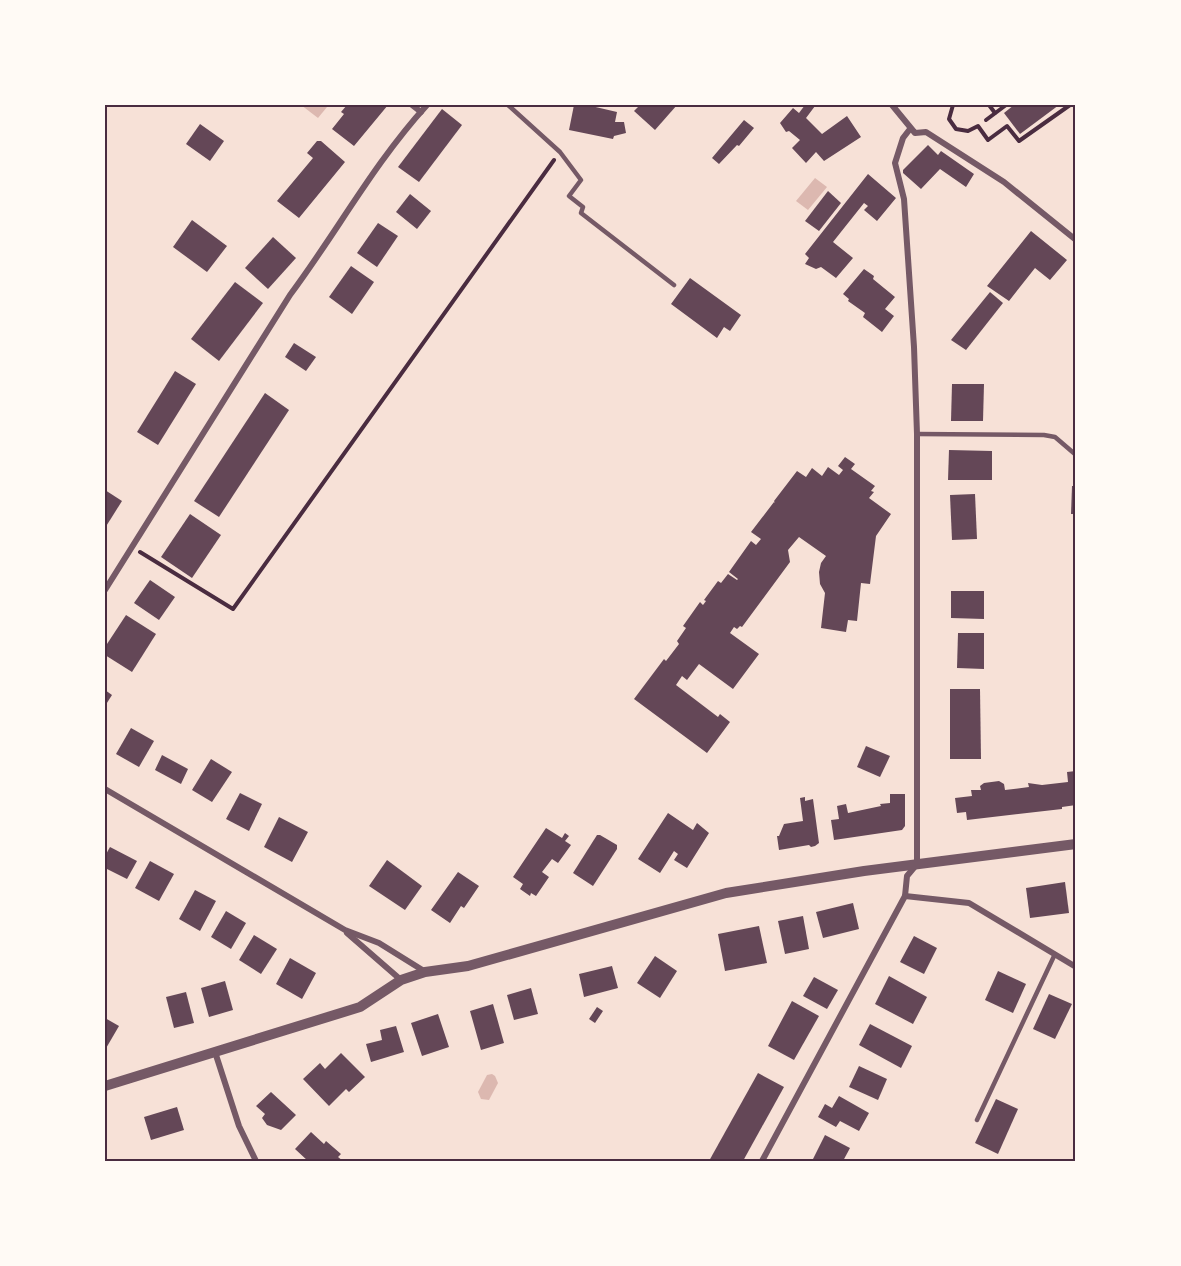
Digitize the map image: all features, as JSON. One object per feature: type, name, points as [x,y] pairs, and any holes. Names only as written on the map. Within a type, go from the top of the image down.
[{"type":"street","points":[[412,105],[421,112]]},
{"type":"street","points":[[105,590],[290,295],[321,254],[366,184],[427,105]]},
{"type":"street","points":[[892,105],[915,133],[927,132],[1004,182],[1076,240]]},
{"type":"street","points":[[762,1161],[905,896],[907,876],[917,864],[917,434],[914,347],[904,199],[895,163],[903,138],[910,129]]},
{"type":"street","points":[[105,789],[345,930],[379,943],[425,972]]},
{"type":"street","points":[[105,1086],[360,1007],[401,980],[425,972],[468,966],[726,893],[917,864],[1076,844]]},
{"type":"street","points":[[905,896],[969,903],[1076,967]]},
{"type":"street","points":[[345,930],[401,980]]},
{"type":"street","points":[[215,1052],[239,1126],[256,1161]]},
{"type":"lane","points":[[508,105],[560,152],[581,180],[569,196],[583,207],[581,213],[674,285]]},
{"type":"lane","points":[[917,434],[1044,435],[1055,437],[1076,454]]},
{"type":"lane","points":[[977,1120],[1055,954]]},
{"type":"path","points":[[953,105],[949,119],[956,129],[968,131],[978,126],[988,140],[1007,126],[1019,141],[1070,105]]},
{"type":"path","points":[[989,105],[995,113]]},
{"type":"path","points":[[986,120],[1006,105]]},
{"type":"path","points":[[132,546],[233,609],[560,152]]},
{"type":"shaded area","points":[[301,105],[324,105],[327,107],[318,118]]},
{"type":"shaded area","points":[[815,178],[827,187],[808,210],[796,201]]},
{"type":"shaded area","points":[[492,1074],[498,1083],[489,1100],[481,1099],[478,1092],[487,1075]]},
{"type":"building","points":[[347,105],[388,105],[354,146],[332,129],[344,114],[341,112]]},
{"type":"building","points":[[574,105],[587,105],[617,112],[615,122],[624,122],[626,133],[614,136],[613,139],[569,130]]},
{"type":"building","points":[[640,105],[677,105],[655,130],[634,111]]},
{"type":"building","points":[[805,105],[815,106],[806,118],[822,134],[847,116],[861,137],[824,161],[816,152],[806,163],[792,148],[800,140],[789,131],[786,132],[780,123],[793,108],[799,113]]},
{"type":"building","points":[[1014,105],[1059,105],[1020,134],[1004,113]]},
{"type":"building","points":[[442,109],[462,125],[419,182],[398,167]]},
{"type":"building","points":[[744,120],[754,128],[719,164],[712,158]]},
{"type":"building","points":[[200,124],[224,141],[210,161],[186,144]]},
{"type":"building","points":[[317,141],[321,141],[345,162],[299,218],[277,201],[313,158],[307,153]]},
{"type":"building","points":[[928,145],[938,155],[941,151],[974,174],[966,187],[940,169],[921,189],[903,173],[903,170]]},
{"type":"building","points":[[868,174],[896,198],[877,221],[864,210],[868,206],[864,203],[833,242],[853,258],[836,278],[821,267],[816,269],[805,264],[809,258],[805,254]]},
{"type":"building","points":[[828,191],[841,203],[819,231],[805,221]]},
{"type":"building","points":[[410,194],[431,211],[417,229],[396,212]]},
{"type":"building","points":[[192,220],[227,246],[207,272],[173,247]]},
{"type":"building","points":[[378,223],[398,236],[377,267],[357,253]]},
{"type":"building","points":[[1031,231],[1067,260],[1050,280],[1035,268],[1009,301],[987,286]]},
{"type":"building","points":[[273,237],[296,258],[268,289],[245,268]]},
{"type":"building","points":[[351,266],[374,282],[352,314],[329,297]]},
{"type":"building","points":[[864,269],[895,297],[885,309],[894,316],[882,332],[863,317],[865,313],[848,301],[849,299],[843,294]]},
{"type":"building","points":[[690,278],[741,315],[730,331],[724,327],[717,338],[671,304]]},
{"type":"building","points":[[235,282],[263,303],[219,361],[191,339]]},
{"type":"building","points":[[990,292],[1003,303],[966,350],[951,340]]},
{"type":"building","points":[[294,343],[316,357],[306,371],[285,357]]},
{"type":"building","points":[[175,371],[196,384],[158,445],[137,432]]},
{"type":"building","points":[[952,384],[984,384],[983,421],[951,421]]},
{"type":"building","points":[[265,393],[289,410],[219,517],[194,501]]},
{"type":"building","points":[[949,450],[992,451],[992,480],[948,480]]},
{"type":"building","points":[[845,457],[855,464],[851,469],[875,486],[869,498],[891,514],[876,536],[870,584],[861,583],[857,621],[848,620],[846,632],[821,628],[825,593],[820,584],[819,572],[826,556],[799,537],[788,550],[790,562],[742,627],[737,629],[734,627],[730,633],[759,654],[733,689],[699,664],[687,680],[682,676],[676,685],[718,717],[720,714],[730,722],[707,753],[634,699],[664,659],[666,661],[679,644],[677,641],[686,628],[683,626],[700,602],[703,605],[706,601],[704,600],[718,581],[721,583],[728,574],[738,579],[729,572],[751,541],[756,545],[761,539],[751,532],[797,471],[806,477],[812,468],[822,476],[828,467],[839,475],[843,470],[838,466]]},
{"type":"building","points":[[1072,486],[1076,486],[1076,514],[1071,514]]},
{"type":"building","points":[[105,490],[122,501],[105,528]]},
{"type":"building","points":[[975,494],[977,539],[952,540],[950,495]]},
{"type":"building","points":[[190,514],[221,535],[192,578],[161,557]]},
{"type":"building","points":[[150,580],[175,597],[159,620],[134,603]]},
{"type":"building","points":[[951,591],[984,591],[984,619],[951,618]]},
{"type":"building","points":[[126,615],[156,634],[132,672],[105,655],[105,647]]},
{"type":"building","points":[[958,633],[984,633],[984,669],[957,668]]},
{"type":"building","points":[[950,689],[980,689],[981,759],[950,759]]},
{"type":"building","points":[[105,690],[112,695],[105,706]]},
{"type":"building","points":[[131,728],[154,741],[139,767],[116,754]]},
{"type":"building","points":[[866,746],[890,756],[880,777],[857,767]]},
{"type":"building","points":[[162,755],[188,769],[181,784],[155,770]]},
{"type":"building","points":[[211,759],[232,772],[212,802],[192,790]]},
{"type":"building","points":[[1076,771],[1076,805],[1062,807],[1062,809],[967,820],[966,812],[957,813],[955,798],[972,796],[971,790],[981,790],[980,786],[984,783],[999,781],[1004,784],[1005,790],[1029,787],[1028,783],[1042,785],[1068,782],[1067,772]]},
{"type":"building","points":[[240,793],[262,804],[249,831],[226,819]]},
{"type":"building","points":[[890,794],[905,794],[905,826],[902,830],[834,840],[831,820],[839,819],[837,806],[846,804],[848,813],[881,806],[880,804],[890,803]]},
{"type":"building","points":[[805,797],[805,801],[813,799],[819,843],[811,847],[809,845],[779,850],[777,836],[784,824],[803,821],[800,798]]},
{"type":"building","points":[[668,813],[693,830],[697,823],[709,833],[687,868],[674,860],[678,854],[674,851],[660,873],[638,859]]},
{"type":"building","points":[[279,817],[308,832],[292,862],[264,847]]},
{"type":"building","points":[[546,828],[562,838],[565,833],[569,836],[565,841],[571,845],[558,863],[552,859],[542,872],[549,877],[536,896],[531,893],[530,896],[520,889],[523,884],[513,877]]},
{"type":"building","points":[[597,835],[617,845],[617,849],[593,886],[573,873]]},
{"type":"building","points":[[110,847],[137,861],[127,879],[105,868],[105,856]]},
{"type":"building","points":[[387,860],[422,886],[405,910],[369,886]]},
{"type":"building","points":[[150,861],[174,874],[159,901],[135,888]]},
{"type":"building","points":[[458,872],[479,886],[464,908],[461,906],[450,923],[431,910]]},
{"type":"building","points":[[1065,882],[1069,913],[1030,918],[1026,888]]},
{"type":"building","points":[[195,890],[216,901],[200,931],[179,919]]},
{"type":"building","points":[[853,903],[859,929],[823,938],[816,912]]},
{"type":"building","points":[[226,911],[246,923],[231,949],[211,937]]},
{"type":"building","points":[[803,916],[809,949],[785,954],[778,921]]},
{"type":"building","points":[[759,926],[767,963],[725,971],[718,934]]},
{"type":"building","points":[[254,935],[277,949],[261,974],[239,960]]},
{"type":"building","points":[[914,936],[937,948],[924,974],[900,962]]},
{"type":"building","points":[[655,956],[677,971],[660,998],[637,983]]},
{"type":"building","points":[[290,958],[316,973],[302,999],[276,984]]},
{"type":"building","points":[[612,966],[618,988],[584,997],[579,974]]},
{"type":"building","points":[[998,971],[1026,984],[1013,1013],[985,1000]]},
{"type":"building","points":[[889,976],[927,997],[913,1024],[875,1004]]},
{"type":"building","points":[[814,977],[838,990],[827,1009],[803,996]]},
{"type":"building","points":[[225,981],[233,1010],[209,1017],[201,988]]},
{"type":"building","points":[[531,988],[538,1014],[514,1020],[507,995]]},
{"type":"building","points":[[186,992],[194,1023],[174,1028],[166,997]]},
{"type":"building","points":[[1049,994],[1072,1004],[1055,1039],[1033,1029]]},
{"type":"building","points":[[792,1001],[819,1016],[794,1060],[768,1046]]},
{"type":"building","points":[[493,1004],[504,1043],[481,1050],[470,1011]]},
{"type":"building","points":[[597,1007],[603,1011],[595,1023],[589,1019]]},
{"type":"building","points":[[438,1014],[449,1047],[422,1056],[411,1023]]},
{"type":"building","points":[[105,1018],[119,1026],[105,1050]]},
{"type":"building","points":[[870,1024],[912,1046],[901,1068],[859,1045]]},
{"type":"building","points":[[396,1026],[404,1052],[371,1062],[366,1044],[382,1040],[380,1030]]},
{"type":"building","points":[[341,1053],[365,1077],[349,1092],[346,1089],[329,1106],[303,1079],[320,1063],[325,1069]]},
{"type":"building","points":[[859,1066],[887,1079],[878,1100],[849,1087]]},
{"type":"building","points":[[758,1073],[784,1087],[743,1161],[709,1161]]},
{"type":"building","points":[[271,1092],[296,1115],[281,1130],[267,1125],[262,1118],[265,1114],[256,1106]]},
{"type":"building","points":[[839,1096],[869,1113],[859,1131],[840,1121],[836,1127],[818,1117],[825,1104],[832,1108]]},
{"type":"building","points":[[996,1099],[1018,1109],[998,1154],[975,1143]]},
{"type":"building","points":[[177,1107],[184,1130],[151,1140],[144,1117]]},
{"type":"building","points":[[311,1132],[324,1144],[326,1141],[341,1154],[338,1157],[343,1161],[308,1161],[295,1149]]},
{"type":"building","points":[[825,1135],[850,1148],[843,1161],[812,1161]]}]
